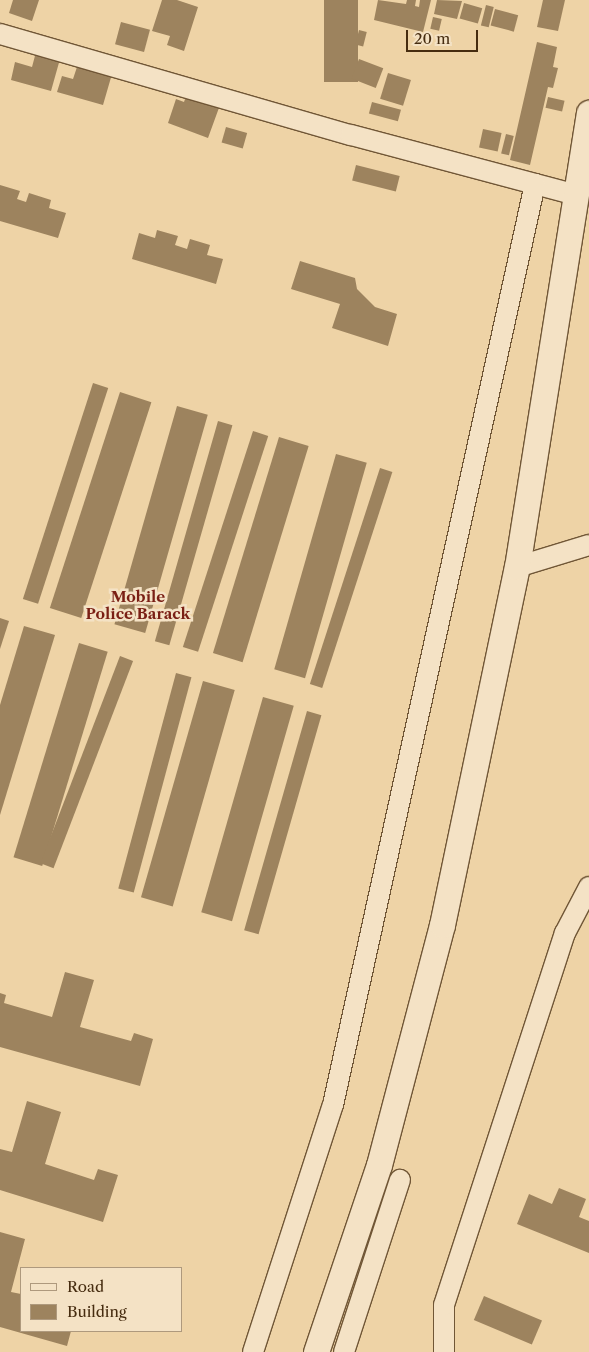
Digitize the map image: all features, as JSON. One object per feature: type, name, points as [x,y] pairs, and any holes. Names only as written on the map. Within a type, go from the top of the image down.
[{"type":"street","points":[[0,34],[351,135],[577,195]]},
{"type":"street","points":[[316,1352],[379,1164],[442,925],[517,567],[589,113]]},
{"type":"street","points":[[253,1352],[333,1105],[535,184]]},
{"type":"street","points":[[517,567],[589,545]]},
{"type":"street","points":[[444,1352],[444,1305],[565,933],[589,887]]},
{"type":"street","points":[[344,1352],[400,1180]]},
{"type":"building","points":[[13,0],[39,0],[32,21],[9,13]]},
{"type":"building","points":[[162,0],[177,0],[198,7],[184,51],[167,45],[170,36],[152,31]]},
{"type":"building","points":[[324,0],[358,0],[358,82],[324,82]]},
{"type":"building","points":[[378,0],[406,4],[407,0],[416,0],[415,6],[419,7],[420,0],[431,0],[423,32],[374,20]]},
{"type":"building","points":[[437,0],[462,1],[457,19],[434,14]]},
{"type":"building","points":[[543,0],[565,0],[558,31],[537,27]]},
{"type":"building","points":[[464,3],[482,8],[478,24],[460,18]]},
{"type":"building","points":[[486,5],[494,7],[489,27],[481,25]]},
{"type":"building","points":[[495,9],[518,15],[514,32],[491,25]]},
{"type":"building","points":[[433,17],[442,19],[439,31],[430,29]]},
{"type":"building","points":[[121,22],[150,30],[144,52],[115,44]]},
{"type":"building","points":[[359,30],[367,32],[363,46],[355,45]]},
{"type":"building","points":[[537,42],[557,47],[553,67],[558,68],[553,88],[548,87],[530,165],[510,160]]},
{"type":"building","points":[[36,52],[60,59],[51,91],[11,80],[15,62],[32,67]]},
{"type":"building","points":[[359,59],[383,68],[376,88],[351,79]]},
{"type":"building","points":[[78,64],[112,74],[103,105],[57,92],[62,76],[73,79]]},
{"type":"building","points":[[388,73],[411,80],[403,106],[380,99]]},
{"type":"building","points":[[187,93],[220,105],[208,138],[168,123],[176,99],[184,102]]},
{"type":"building","points":[[548,97],[565,101],[562,112],[546,108]]},
{"type":"building","points":[[372,102],[401,110],[398,121],[369,114]]},
{"type":"building","points":[[226,127],[247,133],[243,148],[222,142]]},
{"type":"building","points":[[483,129],[502,133],[498,152],[479,148]]},
{"type":"building","points":[[506,134],[514,136],[509,155],[501,153]]},
{"type":"building","points":[[356,165],[400,176],[396,191],[352,181]]},
{"type":"building","points":[[0,185],[20,191],[17,199],[26,202],[29,193],[51,200],[49,208],[66,213],[58,238],[0,221]]},
{"type":"building","points":[[157,230],[178,236],[175,245],[187,249],[190,239],[210,245],[207,255],[223,259],[216,284],[132,259],[139,233],[155,238]]},
{"type":"building","points":[[300,261],[355,278],[357,289],[375,307],[397,314],[388,346],[332,328],[340,304],[291,289]]},
{"type":"building","points":[[93,383],[108,388],[38,604],[23,599]]},
{"type":"building","points":[[120,392],[151,402],[81,618],[50,608]]},
{"type":"building","points":[[177,406],[208,415],[145,633],[114,624]]},
{"type":"building","points":[[218,421],[232,425],[169,645],[155,641]]},
{"type":"building","points":[[253,431],[268,436],[198,652],[183,647]]},
{"type":"building","points":[[279,437],[309,446],[243,662],[213,653]]},
{"type":"building","points":[[336,454],[367,463],[305,678],[274,669]]},
{"type":"building","points":[[380,468],[392,472],[322,688],[310,684]]},
{"type":"building","points":[[0,618],[9,621],[0,649]]},
{"type":"building","points":[[24,626],[55,635],[0,815],[0,705]]},
{"type":"building","points":[[79,643],[108,652],[42,866],[14,857]]},
{"type":"building","points":[[120,656],[133,661],[54,868],[40,863]]},
{"type":"building","points":[[176,673],[191,677],[134,893],[118,888]]},
{"type":"building","points":[[203,681],[235,690],[173,906],[141,897]]},
{"type":"building","points":[[263,697],[294,706],[232,921],[201,912]]},
{"type":"building","points":[[307,711],[321,715],[259,934],[244,930]]},
{"type":"building","points":[[65,972],[94,980],[80,1027],[131,1041],[134,1033],[153,1039],[140,1086],[0,1047],[0,993],[6,995],[4,1003],[52,1017]]},
{"type":"building","points":[[27,1101],[61,1112],[45,1164],[94,1180],[98,1169],[118,1175],[103,1222],[0,1190],[0,1149],[12,1152]]},
{"type":"building","points":[[559,1188],[586,1199],[579,1217],[589,1221],[589,1253],[517,1224],[529,1194],[552,1204]]},
{"type":"building","points":[[0,1232],[25,1239],[11,1292],[20,1294],[20,1332],[71,1332],[67,1346],[0,1327]]},
{"type":"building","points":[[484,1296],[542,1321],[532,1345],[474,1320]]},
{"type":"district","name":"Mobile Police Barack","points":[[138,604]]}]
